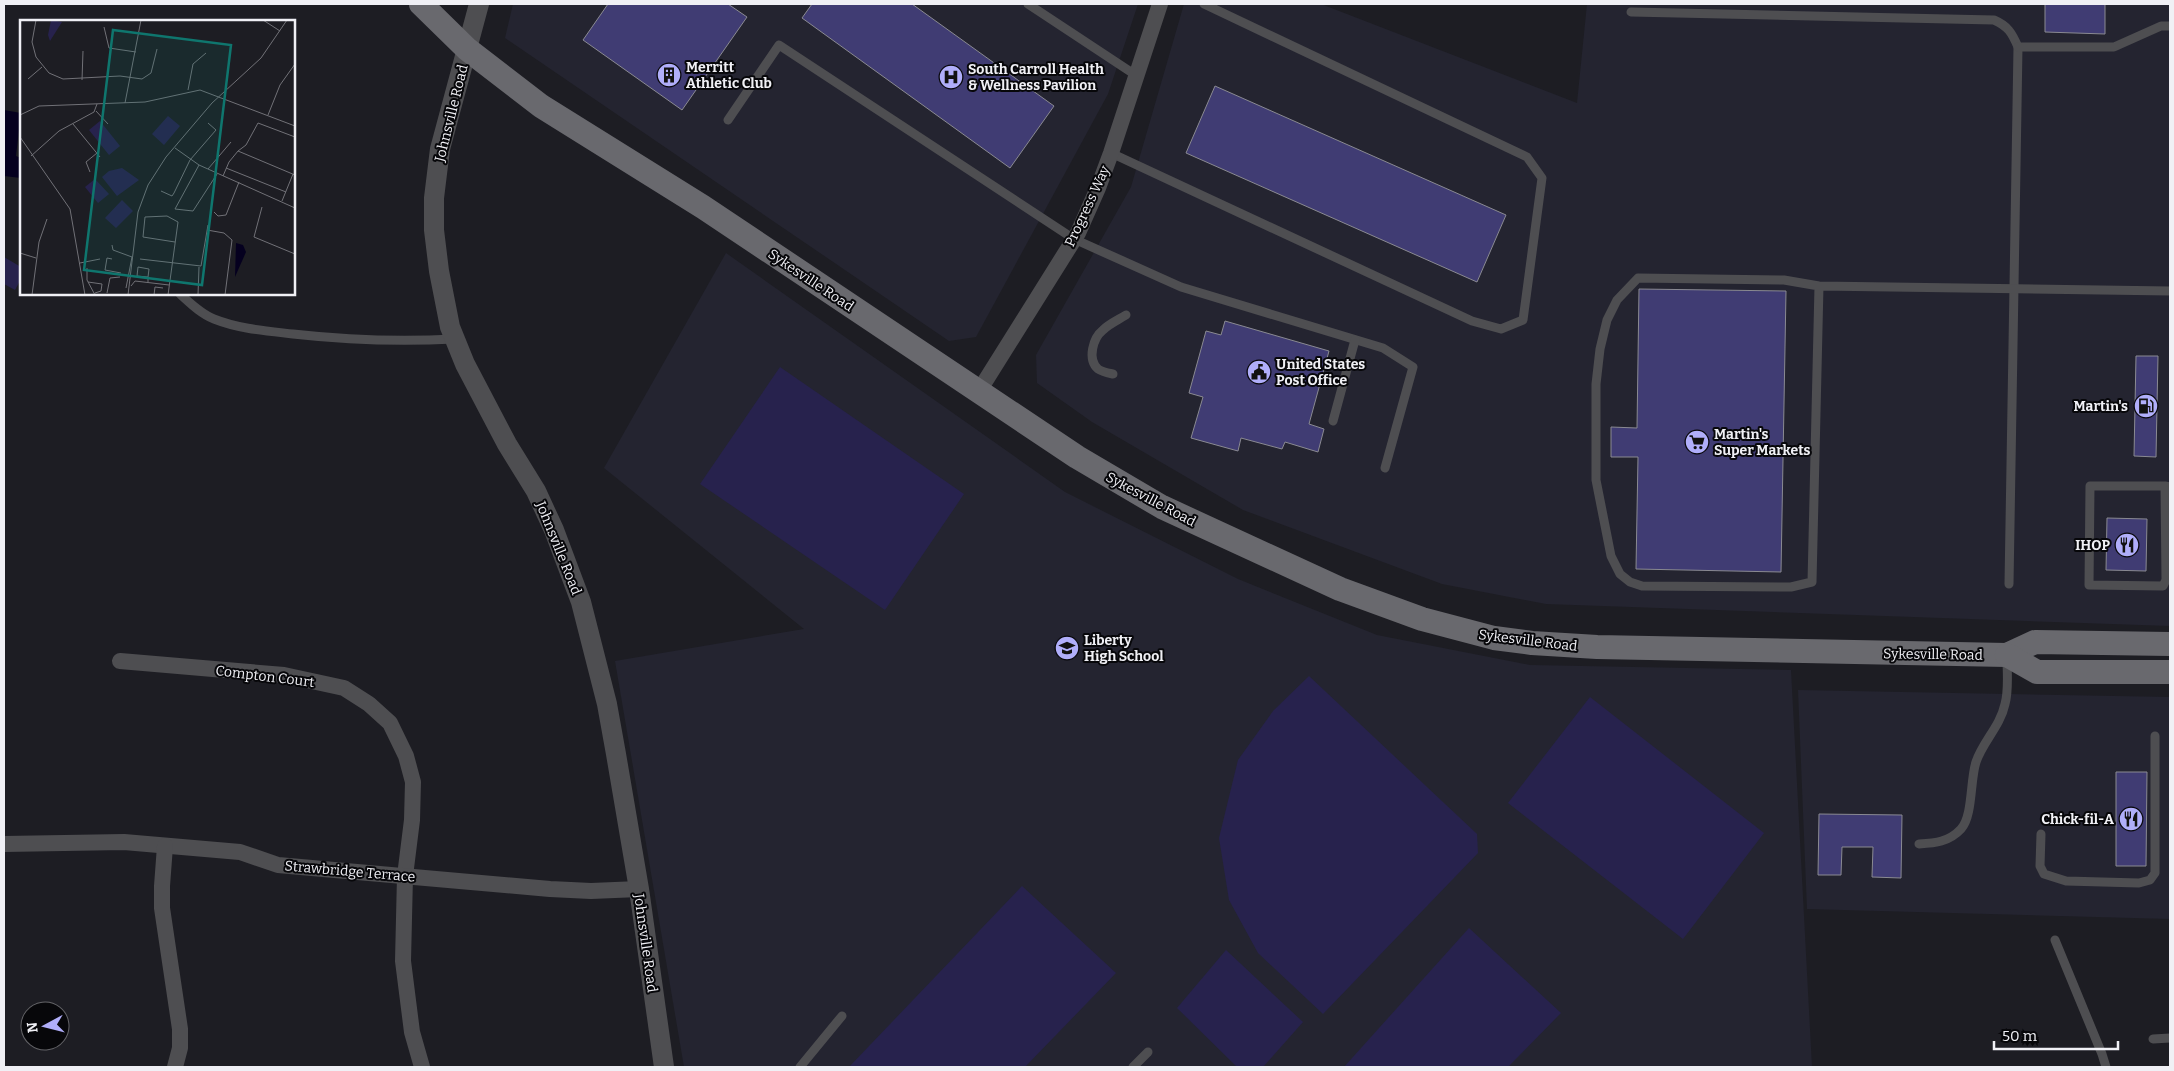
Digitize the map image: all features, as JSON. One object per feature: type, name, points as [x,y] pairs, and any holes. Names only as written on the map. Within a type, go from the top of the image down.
[{"type":"main road","name":"Sykesville Road","points":[[421,4],[467,49],[541,106],[703,207],[1076,458],[1162,507],[1340,590],[1379,605],[1455,629],[1494,638],[1532,643],[1598,647],[2007,655],[2035,642],[2170,644]]},
{"type":"main road","name":"Sykesville Road","points":[[2007,655],[2037,672],[2170,672]]},
{"type":"street","name":"Johnsville Road","points":[[480,4],[440,150],[434,198],[434,230],[439,271],[450,327],[455,339],[484,402],[536,491],[554,530],[581,602],[607,704],[638,889],[664,1067]]},
{"type":"street","name":"Progress Way","points":[[979,391],[1074,239],[1098,188],[1160,4]]},
{"type":"street","name":"Compton Court","points":[[120,661],[284,675],[344,688],[369,704],[390,723],[406,756],[413,782],[412,820],[404,876],[403,961],[412,1032],[422,1067]]},
{"type":"street","name":"Strawbridge Terrace","points":[[4,844],[124,842],[240,852],[278,865],[550,889],[592,891],[638,889]]},
{"type":"street","points":[[165,846],[162,908],[180,1029],[180,1048],[175,1067]]},
{"type":"lane","points":[[1028,4],[1137,76]]},
{"type":"lane","points":[[1111,153],[1472,321],[1501,329],[1523,320],[1542,178],[1527,157],[1204,4]]},
{"type":"lane","points":[[1631,12],[1681,8],[1994,20],[2004,24],[2011,31],[2018,47],[2009,584]]},
{"type":"lane","points":[[2018,47],[2114,47],[2161,26],[2170,26]]},
{"type":"lane","points":[[728,120],[779,45],[1074,239],[1181,286],[1383,348],[1413,367],[1386,468]]},
{"type":"lane","points":[[1819,286],[1812,582],[1791,587],[1642,586],[1630,582],[1620,574],[1611,556],[1596,480],[1596,384],[1600,349],[1607,320],[1616,300],[1638,278],[1784,280],[1819,286],[2170,291]]},
{"type":"lane","points":[[181,295],[194,307],[213,318],[240,327],[339,339],[422,341],[455,339]]},
{"type":"lane","points":[[1113,374],[1100,370],[1094,364],[1092,355],[1094,345],[1102,330],[1126,315]]},
{"type":"lane","points":[[1333,421],[1354,340]]},
{"type":"lane","points":[[2090,486],[2168,486],[2166,580],[2163,586],[2088,585],[2090,486]]},
{"type":"lane","points":[[1919,844],[1947,840],[1963,827],[1976,763],[1982,749],[2000,723],[2006,702],[2007,655]]},
{"type":"lane","points":[[2041,834],[2040,866],[2044,874],[2066,881],[2139,882],[2150,880],[2155,873],[2155,736]]},
{"type":"lane","points":[[2055,940],[2106,1067]]},
{"type":"lane","points":[[800,1067],[842,1016]]},
{"type":"lane","points":[[2153,1039],[2170,1038]]},
{"type":"lane","points":[[1133,1067],[1148,1052]]},
{"type":"shaded area","points":[[513,4],[1138,4],[1108,94],[976,337],[949,341],[505,38]]},
{"type":"shaded area","points":[[1184,4],[1321,4],[1577,103],[1587,4],[2170,4],[2170,626],[1546,604],[1442,584],[1243,510],[1092,422],[1037,383],[1036,355],[1131,187]]},
{"type":"shaded area","points":[[4,110],[20,113],[16,156],[20,158],[20,178],[4,176]]},
{"type":"shaded area","name":"Liberty High School","points":[[726,253],[1065,492],[1238,579],[1377,635],[1530,665],[1791,670],[1812,1067],[684,1067],[615,661],[804,629],[604,468]]},
{"type":"shaded area","points":[[4,257],[20,266],[20,281],[15,290],[4,284]]},
{"type":"shaded area","points":[[780,367],[964,494],[885,610],[700,484]]},
{"type":"shaded area","points":[[1309,676],[1477,834],[1478,853],[1323,1014],[1258,953],[1229,900],[1219,838],[1238,760],[1273,711]]},
{"type":"shaded area","points":[[1798,690],[2170,697],[2170,919],[1807,909]]},
{"type":"shaded area","points":[[1590,697],[1764,833],[1683,939],[1508,803]]},
{"type":"shaded area","points":[[1022,886],[1116,973],[1025,1067],[849,1067]]},
{"type":"shaded area","points":[[1469,928],[1561,1013],[1508,1067],[1344,1067]]},
{"type":"shaded area","points":[[1226,950],[1303,1022],[1263,1067],[1237,1067],[1177,1008]]},
{"type":"building","name":"Merritt Athletic Club","points":[[608,4],[728,4],[747,17],[682,110],[583,40]]},
{"type":"building","points":[[812,4],[912,4],[1054,106],[1010,168],[802,18]]},
{"type":"building","points":[[2045,4],[2105,4],[2105,34],[2045,32]]},
{"type":"building","points":[[1215,86],[1506,215],[1477,282],[1186,153]]},
{"type":"building","name":"Martin's Super Markets","points":[[1639,289],[1786,291],[1781,572],[1636,569],[1638,457],[1611,457],[1611,427],[1637,428]]},
{"type":"building","name":"United States Post Office","points":[[1225,321],[1329,351],[1309,424],[1324,429],[1318,452],[1285,442],[1282,449],[1241,438],[1238,451],[1191,438],[1203,397],[1189,393],[1206,331],[1221,335]]},
{"type":"building","name":"Martin's","points":[[2136,356],[2158,356],[2156,457],[2134,456]]},
{"type":"building","name":"IHOP","points":[[2107,518],[2147,519],[2146,571],[2106,570]]},
{"type":"building","name":"Chick-fil-A","points":[[2116,772],[2147,772],[2146,866],[2116,866]]},
{"type":"building","points":[[1819,814],[1902,815],[1901,878],[1872,877],[1873,847],[1842,847],[1841,875],[1818,875]]},
{"type":"place","name":"Merritt Athletic Club","points":[[669,75]]},
{"type":"place","name":"South Carroll Health & Wellness Pavilion","points":[[951,77]]},
{"type":"place","name":"United States Post Office","points":[[1259,372]]},
{"type":"place","name":"Martin's","points":[[2146,406]]},
{"type":"place","name":"Martin's Super Markets","points":[[1697,442]]},
{"type":"place","name":"IHOP","points":[[2127,545]]},
{"type":"place","name":"Liberty High School","points":[[1067,648]]},
{"type":"place","name":"Chick-fil-A","points":[[2131,819]]}]
